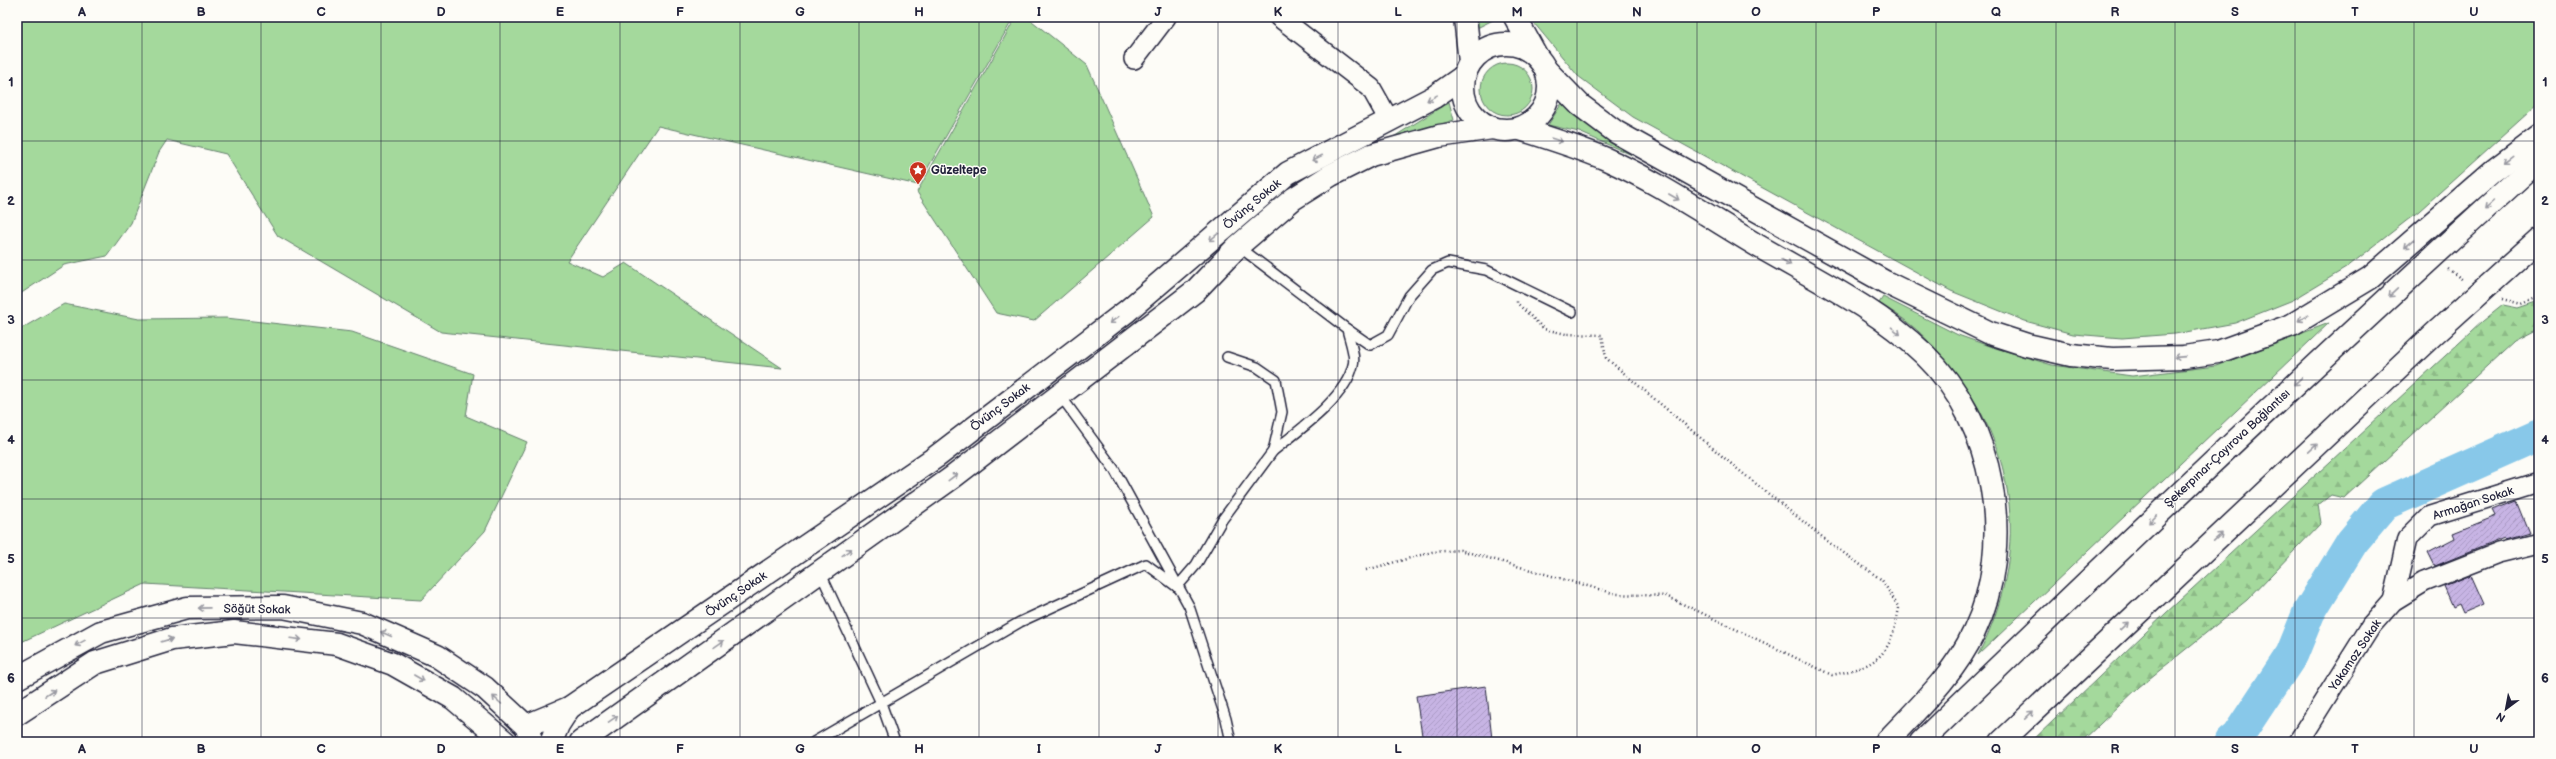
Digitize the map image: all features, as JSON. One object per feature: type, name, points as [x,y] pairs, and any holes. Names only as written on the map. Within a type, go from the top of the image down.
[{"type":"main road","points":[[1465,17],[1467,69],[1463,89],[1465,102],[1471,113],[1481,122],[1492,128],[1506,131],[1520,129],[1533,122],[1543,111],[1548,98],[1550,84],[1542,64],[1515,17]]},
{"type":"main road","points":[[1467,69],[1487,48],[1508,44],[1519,46],[1542,64],[1580,105],[1616,132],[1885,282],[1997,335],[2027,345],[2071,355],[2112,359],[2184,357],[2218,352],[2292,325],[2370,278],[2493,171],[2539,136]]},
{"type":"main road","name":"Övünç Sokak","points":[[529,734],[936,457],[1127,311],[1288,173],[1434,97],[1467,69]]},
{"type":"main road","name":"Övünç Sokak","points":[[581,742],[953,477],[1195,291],[1238,246],[1293,199],[1331,175],[1372,155],[1439,136],[1492,128]]},
{"type":"main road","points":[[1520,129],[1608,160],[1875,314],[1924,354],[1954,391],[1973,424],[1988,467],[1996,542],[1994,573],[1974,633],[1949,674],[1886,742]]},
{"type":"main road","name":"Şekerpınar-Çayırova Bağlantısı","points":[[1921,742],[2200,474],[2356,327],[2539,160]]},
{"type":"main road","points":[[2001,742],[2434,334],[2539,239]]},
{"type":"main road","name":"Söğüt Sokak","points":[[17,678],[101,632],[188,608],[283,606],[362,623],[437,656],[485,688],[529,734]]},
{"type":"main road","name":"Söğüt Sokak","points":[[17,714],[94,663],[172,639],[234,632],[337,644],[393,664],[453,698],[505,742]]},
{"type":"main road","points":[[551,742],[558,725],[569,708]]},
{"type":"street","points":[[1134,60],[1166,17]]},
{"type":"street","points":[[1279,17],[1371,88],[1389,120]]},
{"type":"street","name":"Armağan Sokak","points":[[2394,601],[2407,539],[2430,516],[2539,482]]},
{"type":"street","name":"Yakamoz Sokak","points":[[2298,742],[2371,626],[2394,601],[2424,582],[2498,553],[2539,543]]},
{"type":"lane","points":[[1238,246],[1370,345],[1388,335],[1409,296],[1432,270],[1448,263],[1486,270],[1572,312]]},
{"type":"lane","points":[[1177,587],[1196,565],[1222,520],[1273,451],[1306,424],[1342,390],[1354,364],[1347,329]]},
{"type":"lane","points":[[1227,357],[1257,367],[1276,380],[1282,412],[1273,451]]},
{"type":"lane","points":[[1060,394],[1114,470],[1177,587],[1189,606],[1226,719],[1232,742]]},
{"type":"lane","points":[[814,742],[1020,622],[1146,564],[1177,587]]},
{"type":"lane","points":[[820,572],[881,703],[895,742]]},
{"type":"path","points":[[1366,570],[1432,552],[1460,550],[1616,594],[1666,596],[1832,675],[1853,671],[1876,661],[1894,637],[1899,608],[1882,580],[1831,544],[1606,358],[1602,335],[1566,334],[1544,329],[1517,303],[1515,283]]},
{"type":"green space","name":"Güzeltepe","points":[[17,17],[1014,17],[918,185],[658,126],[567,261],[603,277],[626,263],[782,368],[441,332],[278,236],[226,154],[167,140],[159,152],[131,223],[107,256],[64,265],[17,296]]},
{"type":"green space","points":[[1016,17],[1027,17],[1087,65],[1154,217],[1034,321],[996,313],[917,192]]},
{"type":"green space","points":[[1475,17],[1499,17],[1477,28]]},
{"type":"green space","points":[[1529,17],[2539,17],[2539,103],[2419,211],[2346,268],[2293,300],[2235,323],[2175,334],[2122,338],[2073,334],[2025,321],[1951,291],[1633,117],[1578,76]]},
{"type":"green space","points":[[1502,63],[1512,63],[1522,67],[1529,74],[1533,84],[1533,94],[1529,104],[1522,111],[1512,115],[1502,115],[1492,111],[1485,104],[1481,94],[1481,84],[1485,74],[1492,67]]},
{"type":"green space","points":[[1449,102],[1454,120],[1384,143]]},
{"type":"green space","points":[[1562,103],[1632,155],[1579,132],[1548,125]]},
{"type":"green space","points":[[1883,297],[1958,335],[1989,346],[2052,365],[2132,376],[2216,366],[2329,323],[1978,655],[1994,618],[2005,580],[2010,542],[2009,504],[2002,467],[1990,431],[1971,396],[1947,363],[1926,339],[1904,320],[1879,303]]},
{"type":"green space","points":[[2539,301],[2539,328],[2514,341],[2344,498],[2331,495],[2318,505],[2321,523],[2247,600],[2139,687],[2081,742],[2031,742],[2166,613],[2483,321],[2503,305],[2518,308]]},
{"type":"green space","points":[[64,304],[139,319],[226,318],[352,332],[473,374],[466,416],[527,442],[485,531],[421,600],[145,584],[17,644],[17,331]]},
{"type":"building","points":[[2516,501],[2529,533],[2505,540],[2504,538],[2435,566],[2428,552],[2455,538],[2453,533],[2496,516],[2493,510]]},
{"type":"building","points":[[2471,575],[2484,604],[2463,613],[2459,604],[2453,607],[2444,586]]},
{"type":"building","points":[[1486,686],[1492,739],[1475,742],[1423,742],[1416,696]]},
{"type":"waterway","points":[[2231,742],[2237,737],[2292,654],[2309,612],[2352,542],[2384,504],[2539,435]]},
{"type":"place","name":"Güzeltepe","points":[[918,185]]}]
